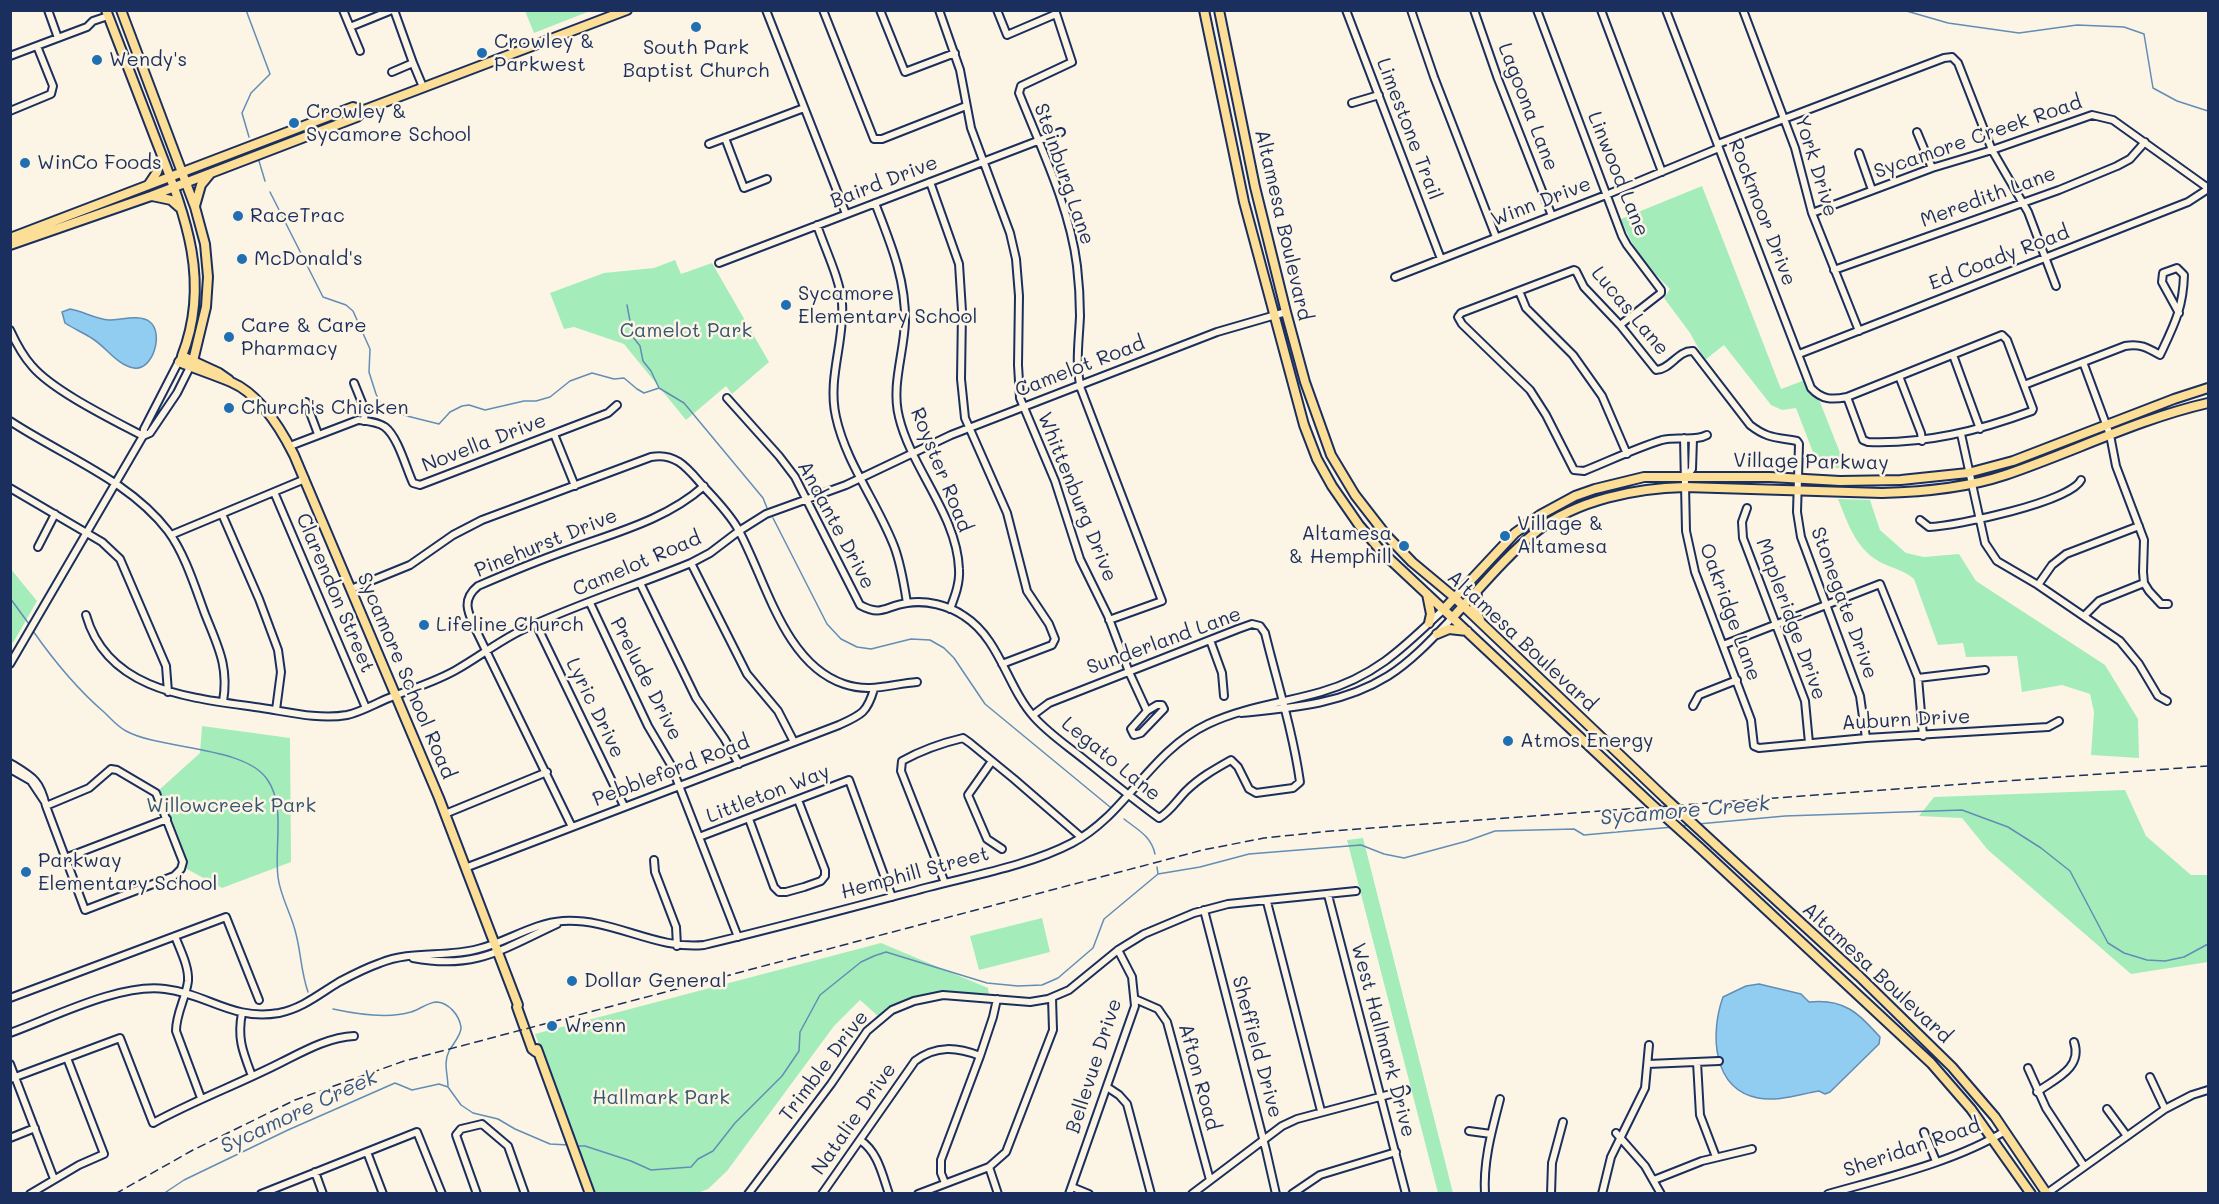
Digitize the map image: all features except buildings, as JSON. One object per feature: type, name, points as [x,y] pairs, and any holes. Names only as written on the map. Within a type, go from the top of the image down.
[{"type":"main road","points":[[121,10],[195,207],[205,244],[207,280],[203,327],[192,364]]},
{"type":"main road","points":[[10,244],[186,183],[357,117],[364,110],[627,10]]},
{"type":"main road","name":"Altamesa Boulevard","points":[[1204,10],[1244,202],[1304,425],[1324,473],[1350,514],[1373,542],[1931,1063],[1993,1138],[2031,1194]]},
{"type":"main road","name":"Altamesa Boulevard","points":[[1219,10],[1255,187],[1314,413],[1331,455],[1361,503],[1386,536],[1412,562],[1464,606],[1534,675],[1935,1049],[1982,1101],[2046,1193]]},
{"type":"main road","points":[[107,13],[174,187],[194,258],[201,274],[207,280]]},
{"type":"main road","points":[[132,79],[145,74]]},
{"type":"main road","points":[[1224,108],[1238,105]]},
{"type":"main road","points":[[10,238],[353,107],[364,110]]},
{"type":"main road","points":[[175,154],[184,161],[200,165]]},
{"type":"main road","points":[[149,184],[157,172],[162,157]]},
{"type":"main road","points":[[195,207],[201,185],[212,173]]},
{"type":"main road","points":[[151,196],[171,200],[182,210]]},
{"type":"main road","points":[[25,240],[33,233],[62,222],[68,216]]},
{"type":"main road","points":[[181,359],[190,324],[194,292],[194,258]]},
{"type":"main road","points":[[194,292],[200,284],[207,280]]},
{"type":"main road","name":"Sycamore School Road","points":[[181,359],[226,376],[230,382],[255,401],[290,446],[445,814],[518,1005],[521,1006],[530,1027],[536,1052],[590,1194]]},
{"type":"main road","name":"Village Parkway","points":[[1444,609],[1515,533],[1575,496],[1618,483],[1644,477],[1798,478],[1840,481],[1901,480],[1968,473],[2013,461],[2106,424],[2208,388]]},
{"type":"main road","name":"Village Parkway","points":[[1453,617],[1523,543],[1542,528],[1574,511],[1618,494],[1661,487],[1797,489],[1858,493],[1906,492],[1971,483],[2004,476],[2110,435],[2208,403]]},
{"type":"main road","points":[[1548,511],[1555,521]]},
{"type":"main road","points":[[1479,590],[1474,606],[1482,624]]},
{"type":"main road","points":[[1426,592],[1431,614],[1429,623]]},
{"type":"main road","points":[[1437,634],[1449,629],[1469,632]]},
{"type":"main road","points":[[1526,685],[1534,675]]},
{"type":"street","points":[[48,10],[58,38]]},
{"type":"street","points":[[343,10],[360,51]]},
{"type":"street","points":[[350,27],[393,10],[423,87]]},
{"type":"street","points":[[766,10],[846,214]]},
{"type":"street","points":[[823,10],[874,139],[882,139],[966,106]]},
{"type":"street","points":[[880,10],[905,72],[955,53]]},
{"type":"street","name":"Whittenburg Drive","points":[[939,10],[960,70],[971,128],[1010,233],[1016,259],[1019,296],[1019,389],[1024,407],[1055,481],[1080,559],[1109,620],[1147,711]]},
{"type":"street","points":[[997,10],[1007,34],[1055,12]]},
{"type":"street","name":"Limestone Trail","points":[[1346,10],[1441,259]]},
{"type":"street","points":[[1411,10],[1434,77],[1496,237]]},
{"type":"street","name":"Lagoona Lane","points":[[1474,10],[1498,79],[1552,216]]},
{"type":"street","name":"Linwood Lane","points":[[1537,10],[1627,245],[1661,290],[1661,293],[1620,325]]},
{"type":"street","points":[[1601,10],[1662,172]]},
{"type":"street","name":"Rockmoor Drive","points":[[1666,10],[1811,388],[1817,394],[1834,400],[1847,396]]},
{"type":"street","name":"York Drive","points":[[1743,10],[1795,148],[1812,213],[1858,331]]},
{"type":"street","name":"Steinburg Lane","points":[[1055,12],[1072,62],[1021,86],[1018,90],[1074,244],[1079,291],[1076,362],[1080,385],[1162,601],[1109,620]]},
{"type":"street","points":[[10,56],[58,38],[107,13]]},
{"type":"street","points":[[10,111],[51,94],[52,86],[37,46]]},
{"type":"street","name":"Winn Drive","points":[[1441,259],[1606,195],[1718,146],[1944,58],[1952,57],[1957,60],[1992,150]]},
{"type":"street","points":[[392,72],[413,63]]},
{"type":"street","points":[[1352,103],[1378,95]]},
{"type":"street","points":[[709,144],[804,108]]},
{"type":"street","name":"Sycamore Creek Road","points":[[1812,213],[1932,168],[2092,115],[2113,120],[2208,189]]},
{"type":"street","name":"Baird Drive","points":[[719,263],[1061,132]]},
{"type":"street","points":[[1917,132],[1932,168]]},
{"type":"street","points":[[725,138],[744,188],[767,179]]},
{"type":"street","name":"Meredith Lane","points":[[1834,270],[2118,166],[2130,159],[2145,142]]},
{"type":"street","points":[[1992,150],[2023,202],[2056,286]]},
{"type":"street","points":[[1859,153],[1872,190]]},
{"type":"street","points":[[930,182],[959,264],[962,299],[961,379],[963,406],[969,428],[1007,513],[1027,591],[1049,624],[1055,639],[1052,645],[1002,664]]},
{"type":"street","name":"Ed Coady Road","points":[[1799,354],[2188,202],[2208,189]]},
{"type":"street","name":"Royster Road","points":[[875,203],[896,256],[903,284],[905,322],[897,401],[899,419],[947,524],[958,560],[958,585],[950,609]]},
{"type":"street","points":[[817,225],[842,302],[834,377],[836,418],[893,545],[903,578],[907,603]]},
{"type":"street","points":[[1395,277],[1441,259]]},
{"type":"street","points":[[2024,386],[2125,346],[2136,344],[2144,346],[2160,355],[2179,313],[2183,298],[2184,275],[2177,268],[2163,273],[2162,282],[2179,313]]},
{"type":"street","name":"Lucas Lane","points":[[1707,435],[1699,439],[1660,441],[1584,471],[1574,470],[1546,415],[1530,390],[1458,317],[1461,313],[1574,270],[1584,287],[1620,325],[1656,370],[1663,369],[1686,351],[1694,351],[1750,425],[1773,439],[1798,442]]},
{"type":"street","points":[[1519,291],[1526,308],[1573,355],[1602,396],[1627,454]]},
{"type":"street","name":"Camelot Road","points":[[86,615],[94,639],[109,656],[138,679],[168,692],[276,710],[326,716],[346,715],[447,675],[536,624],[691,563],[710,553],[766,514],[861,478],[969,428],[1217,332],[1286,312]]},
{"type":"street","points":[[10,330],[21,353],[38,373],[143,436]]},
{"type":"street","points":[[2002,335],[2007,340],[2033,409],[1961,434],[1922,441],[1879,442],[1863,440],[1847,396],[2002,335]]},
{"type":"street","points":[[1953,355],[1980,429]]},
{"type":"street","points":[[10,664],[143,436],[144,429],[181,359]]},
{"type":"street","points":[[2083,362],[2110,435],[2116,466],[2144,543],[2142,572],[2144,583],[2161,604],[2168,604]]},
{"type":"street","points":[[143,436],[150,433],[157,423],[177,393],[192,364]]},
{"type":"street","points":[[1899,376],[1922,441]]},
{"type":"street","points":[[290,446],[358,420],[364,421],[365,410],[354,383]]},
{"type":"street","name":"Andante Drive","points":[[727,398],[795,477],[856,601],[870,610]]},
{"type":"street","points":[[306,402],[318,434]]},
{"type":"street","name":"Novella Drive","points":[[364,421],[385,427],[394,438],[413,483],[420,485],[608,413],[617,405]]},
{"type":"street","points":[[10,421],[140,501],[171,535],[221,653],[226,680],[223,702]]},
{"type":"street","points":[[554,434],[574,486]]},
{"type":"street","points":[[1961,434],[1985,543],[1993,556],[2108,632],[2129,650],[2158,696],[2167,701]]},
{"type":"street","points":[[1684,438],[1685,487]]},
{"type":"street","points":[[1686,477],[1692,469],[1693,439]]},
{"type":"street","name":"Stonegate Drive","points":[[1798,442],[1797,512],[1801,537],[1860,696],[1866,738]]},
{"type":"street","points":[[351,589],[410,566],[453,535],[482,520],[651,457],[663,455],[674,458],[686,466],[726,511],[739,531],[791,637],[810,664],[824,675],[842,683],[874,689],[917,682]]},
{"type":"street","points":[[171,535],[305,479]]},
{"type":"street","points":[[1920,520],[1929,527],[1980,520],[2025,508],[2073,489],[2079,485],[2081,480]]},
{"type":"street","name":"Pinehurst Drive","points":[[572,826],[471,620],[466,605],[472,591],[478,586],[660,514],[686,501],[704,486]]},
{"type":"street","name":"Oakridge Lane","points":[[1685,487],[1689,551],[1751,720],[1754,746]]},
{"type":"street","points":[[10,488],[87,533],[115,553],[125,568],[166,666],[168,692]]},
{"type":"street","name":"Clarendon Street","points":[[274,492],[366,708]]},
{"type":"street","name":"Mapleridge Drive","points":[[1747,508],[1743,522],[1743,537],[1805,701],[1809,743]]},
{"type":"street","points":[[38,547],[55,514]]},
{"type":"street","points":[[222,514],[259,599],[278,650],[281,672],[276,710]]},
{"type":"street","points":[[2038,585],[2052,565],[2066,554],[2139,526]]},
{"type":"street","points":[[691,563],[747,674],[778,711],[794,742]]},
{"type":"street","points":[[640,583],[696,698],[739,764]]},
{"type":"street","points":[[2084,616],[2099,601],[2144,583]]},
{"type":"street","points":[[1723,645],[1880,584],[1918,678],[1923,736]]},
{"type":"street","name":"Prelude Drive","points":[[590,603],[648,726],[671,765],[738,937]]},
{"type":"street","name":"Legato Lane","points":[[870,610],[879,612],[907,603],[931,603],[950,609],[977,625],[1033,716],[1052,734],[1158,818],[1165,814],[1188,789],[1231,760],[1238,766],[1249,789],[1256,793],[1293,788],[1300,782]]},
{"type":"street","name":"Hemphill Street","points":[[10,1033],[128,990],[166,989],[251,1015],[277,1013],[300,1006],[357,972],[382,962],[404,956],[435,962],[462,962],[563,921],[606,924],[652,941],[677,946],[704,945],[945,883],[1050,853],[1081,837],[1111,814],[1156,761],[1183,738],[1207,724],[1232,714],[1324,691],[1367,673],[1396,654],[1444,609]]},
{"type":"street","name":"Hemphill Street","points":[[1232,714],[1284,710],[1341,698],[1373,684],[1388,676],[1420,651],[1453,617]]},
{"type":"street","name":"Lyric Drive","points":[[536,624],[624,806]]},
{"type":"street","name":"Sunderland Lane","points":[[1033,716],[1050,703],[1252,624],[1260,626],[1265,633],[1296,756],[1300,782]]},
{"type":"street","points":[[1210,640],[1222,674],[1224,696]]},
{"type":"street","points":[[1918,678],[1985,670]]},
{"type":"street","points":[[1367,673],[1373,684]]},
{"type":"street","points":[[1693,706],[1699,695],[1737,680]]},
{"type":"street","name":"Pebbleford Road","points":[[465,868],[861,715],[870,702],[874,689]]},
{"type":"street","points":[[1156,705],[1162,705],[1164,709],[1141,732],[1134,735],[1131,729],[1147,711],[1156,705]]},
{"type":"street","name":"Auburn Drive","points":[[1754,746],[1759,748],[1866,738],[2048,727],[2059,721]]},
{"type":"street","points":[[945,883],[901,771],[902,761],[931,748],[963,738],[1081,837]]},
{"type":"street","points":[[992,761],[968,795],[987,840],[1002,849]]},
{"type":"street","points":[[10,763],[31,782],[45,804],[85,910],[174,876],[181,869],[183,862],[156,793],[117,770],[111,769],[89,788],[45,804]]},
{"type":"street","points":[[10,769],[20,771]]},
{"type":"street","points":[[445,814],[546,772]]},
{"type":"street","name":"Littleton Way","points":[[699,837],[849,780],[892,897]]},
{"type":"street","points":[[749,819],[774,886],[779,892],[821,881],[825,876],[825,870],[798,800]]},
{"type":"street","points":[[65,858],[167,819]]},
{"type":"street","points":[[654,860],[655,872],[676,927],[677,946]]},
{"type":"street","name":"Trimble Drive","points":[[748,1194],[831,1084],[867,1031],[883,1016],[902,1005],[943,995],[1030,1002],[1052,998],[1069,990],[1118,950],[1144,934],[1204,910],[1228,904],[1267,902],[1356,891]]},
{"type":"street","name":"West Hallmark Drive","points":[[1328,895],[1406,1194]]},
{"type":"street","points":[[1267,902],[1321,1111]]},
{"type":"street","name":"Sheffield Drive","points":[[1204,910],[1276,1194]]},
{"type":"street","points":[[10,998],[226,916],[259,1000]]},
{"type":"street","points":[[175,936],[188,970],[188,983],[176,1020],[176,1031],[201,1098]]},
{"type":"street","name":"Bellevue Drive","points":[[1071,1190],[1132,1016],[1135,999],[1132,977],[1118,950]]},
{"type":"street","points":[[918,1194],[989,1167],[1001,1158],[1010,1145],[1051,1038],[1054,1024],[1052,998]]},
{"type":"street","points":[[945,1183],[941,1173],[941,1160],[980,1056],[997,999]]},
{"type":"street","name":"Afton Road","points":[[1135,999],[1158,1010],[1167,1022],[1210,1180]]},
{"type":"street","points":[[242,1013],[239,1034],[252,1076]]},
{"type":"street","points":[[13,1078],[120,1038],[153,1123],[201,1098],[296,1055],[342,1036],[354,1036]]},
{"type":"street","points":[[2037,1092],[2074,1065],[2077,1054],[2074,1042]]},
{"type":"street","points":[[1602,1194],[1618,1135],[1643,1094],[1649,1045]]},
{"type":"street","name":"Natalie Drive","points":[[823,1193],[909,1068],[920,1058],[935,1051],[954,1048],[980,1056]]},
{"type":"street","points":[[30,1194],[79,1165],[104,1154],[67,1058]]},
{"type":"street","points":[[1648,1064],[1719,1061]]},
{"type":"street","points":[[1697,1062],[1700,1115],[1716,1157]]},
{"type":"street","points":[[10,1064],[13,1078],[54,1179]]},
{"type":"street","points":[[2028,1068],[2046,1108],[2084,1166]]},
{"type":"street","points":[[2150,1077],[2165,1109]]},
{"type":"street","points":[[1107,1087],[1127,1104],[1151,1194]]},
{"type":"street","points":[[1192,1194],[1264,1140],[1297,1119],[1406,1090]]},
{"type":"street","points":[[2046,1193],[2165,1109],[2192,1095],[2208,1090]]},
{"type":"street","points":[[1485,1194],[1486,1162],[1500,1099]]},
{"type":"street","points":[[2108,1108],[2127,1136]]},
{"type":"street","points":[[1551,1194],[1552,1163],[1563,1122]]},
{"type":"street","points":[[477,1194],[457,1140],[458,1132],[467,1127],[482,1124],[508,1146],[525,1194]]},
{"type":"street","points":[[10,1138],[35,1128]]},
{"type":"street","points":[[1469,1131],[1491,1134]]},
{"type":"street","name":"Sheridan Road","points":[[1828,1194],[1936,1161],[2005,1131]]},
{"type":"street","points":[[262,1193],[417,1132],[442,1194]]},
{"type":"street","points":[[1924,1132],[1936,1161]]},
{"type":"street","points":[[1618,1135],[1654,1180],[1661,1194]]},
{"type":"street","points":[[860,1140],[872,1150],[889,1194]]},
{"type":"street","points":[[1654,1180],[1716,1157],[1752,1149]]},
{"type":"street","points":[[367,1152],[383,1194]]},
{"type":"street","points":[[1292,1194],[1320,1175],[1396,1152]]},
{"type":"street","points":[[989,1167],[998,1194]]},
{"type":"street","points":[[315,1172],[323,1194]]},
{"type":"street","points":[[1071,1190],[1089,1194]]},
{"type":"green space","points":[[525,11],[590,11],[534,33]]},
{"type":"green space","points":[[1702,186],[1781,389],[1805,380],[1820,402],[1846,468],[1819,468],[1796,408],[1782,410],[1771,405],[1724,345],[1705,360],[1690,333],[1664,298],[1670,289],[1648,265],[1630,239],[1621,219]]},
{"type":"green space","name":"Camelot Park","points":[[675,260],[681,274],[712,263],[769,362],[732,394],[726,386],[686,420],[624,344],[574,327],[564,329],[550,293],[604,273],[654,268]]},
{"type":"green space","points":[[1838,499],[1870,500],[1880,530],[1906,553],[1924,557],[1959,554],[1976,581],[2105,665],[2138,719],[2139,758],[2091,755],[2094,712],[2090,694],[2062,685],[2022,692],[2017,656],[1966,657],[1963,643],[1938,645],[1914,579],[1875,559],[1860,545]]},
{"type":"green space","points":[[10,568],[37,601],[13,643],[10,638]]},
{"type":"green space","name":"Willowcreek Park","points":[[202,726],[290,738],[291,862],[222,888],[185,868],[187,859],[159,790],[200,753]]},
{"type":"green space","points":[[2125,790],[2146,836],[2191,875],[2208,875],[2208,962],[2131,974],[1988,850],[1962,818],[1919,816],[1934,797]]},
{"type":"green space","points":[[1363,838],[1453,1193],[1438,1193],[1347,840]]},
{"type":"green space","points":[[1042,918],[1050,952],[979,970],[970,936]]},
{"type":"green space","name":"Hallmark Park","points":[[881,943],[988,988],[989,995],[944,993],[919,996],[878,1016],[860,1000],[834,1026],[727,1171],[708,1189],[697,1193],[595,1193],[535,1034]]},
{"type":"water","points":[[70,309],[109,320],[141,318],[150,322],[156,334],[151,358],[141,367],[134,368],[117,360],[93,339],[65,323],[62,312]]},
{"type":"water","points":[[1759,984],[1801,994],[1809,1002],[1832,1002],[1849,1009],[1865,1021],[1880,1037],[1879,1044],[1830,1092],[1825,1094],[1819,1091],[1766,1099],[1743,1093],[1723,1072],[1718,1058],[1716,1042],[1719,1011],[1723,997],[1746,986]]},
{"type":"waterway","points":[[246,10],[270,74],[251,93],[242,113],[249,137]]},
{"type":"waterway","points":[[1903,10],[1948,23],[2019,33],[2077,25],[2124,27],[2144,34],[2153,88],[2177,101],[2208,111]]},
{"type":"waterway","points":[[259,161],[265,181]]},
{"type":"waterway","points":[[270,192],[323,297],[346,305],[353,311],[370,349],[369,372],[382,406],[407,416],[439,424],[450,412],[462,406],[469,405],[485,410],[524,401],[536,401],[550,397],[570,381],[592,373],[614,379],[624,378],[644,393],[659,388],[684,403],[763,498],[767,508]]},
{"type":"waterway","points":[[627,305],[633,337],[640,346],[643,361],[659,388]]},
{"type":"waterway","points":[[773,518],[827,624],[841,639],[857,647],[871,649],[911,639],[930,640],[944,648],[954,658],[985,704],[1110,807]]},
{"type":"waterway","points":[[10,598],[29,624]]},
{"type":"waterway","points":[[33,631],[75,684],[123,729],[141,737],[240,760],[256,768],[267,779],[273,790],[278,814],[279,884],[298,941],[308,992]]},
{"type":"waterway","name":"Sycamore Creek","points":[[1698,824],[1785,816],[1962,810],[2008,827],[2041,848],[2070,871],[2108,943],[2124,953],[2147,960],[2165,961],[2184,957],[2208,944]]},
{"type":"waterway","points":[[1124,819],[1147,838],[1155,854]]},
{"type":"waterway","name":"Sycamore Creek","points":[[1680,826],[1691,825]]},
{"type":"waterway","name":"Sycamore Creek","points":[[577,1146],[585,1146],[651,1170],[691,1167],[698,1159],[713,1151],[735,1123],[782,1076],[799,1051],[800,1032],[820,995],[861,962],[886,952],[987,983],[1018,986],[1042,985],[1058,978],[1093,948],[1104,919],[1158,874],[1200,867],[1249,854],[1361,845],[1384,854],[1404,858],[1495,831],[1574,829],[1584,835],[1673,827]]},
{"type":"waterway","name":"Sycamore Creek","points":[[1157,867],[1158,874]]},
{"type":"waterway","points":[[333,1009],[382,1015],[411,1012],[434,1002],[449,1007],[456,1014],[461,1030],[447,1056],[448,1087]]},
{"type":"waterway","name":"Sycamore Creek","points":[[163,1194],[184,1180],[288,1130],[395,1083],[412,1090],[439,1084],[448,1087],[461,1105],[473,1113],[498,1119],[550,1144],[569,1145]]},
{"type":"railway","points":[[115,1194],[193,1150],[295,1100],[404,1061],[1203,850],[1264,838],[1331,831],[2208,766]]},
{"type":"place","name":"South Park Baptist Church","points":[[696,27]]},
{"type":"place","name":"Crowley & Parkwest","points":[[482,53]]},
{"type":"place","name":"Wendy's","points":[[97,60]]},
{"type":"place","name":"Crowley & Sycamore School","points":[[294,123]]},
{"type":"place","name":"WinCo Foods","points":[[25,163]]},
{"type":"place","name":"RaceTrac","points":[[238,216]]},
{"type":"place","name":"McDonald's","points":[[242,259]]},
{"type":"place","name":"Sycamore Elementary School","points":[[786,305]]},
{"type":"place","name":"Care & Care Pharmacy","points":[[229,337]]},
{"type":"place","name":"Church's Chicken","points":[[229,408]]},
{"type":"place","name":"Village & Altamesa","points":[[1505,536]]},
{"type":"place","name":"Altamesa & Hemphill","points":[[1404,546]]},
{"type":"place","name":"Lifeline Church","points":[[424,625]]},
{"type":"place","name":"Atmos Energy","points":[[1508,741]]},
{"type":"place","name":"Parkway Elementary School","points":[[26,872]]},
{"type":"place","name":"Dollar General","points":[[572,981]]},
{"type":"place","name":"Wrenn","points":[[552,1026]]}]
